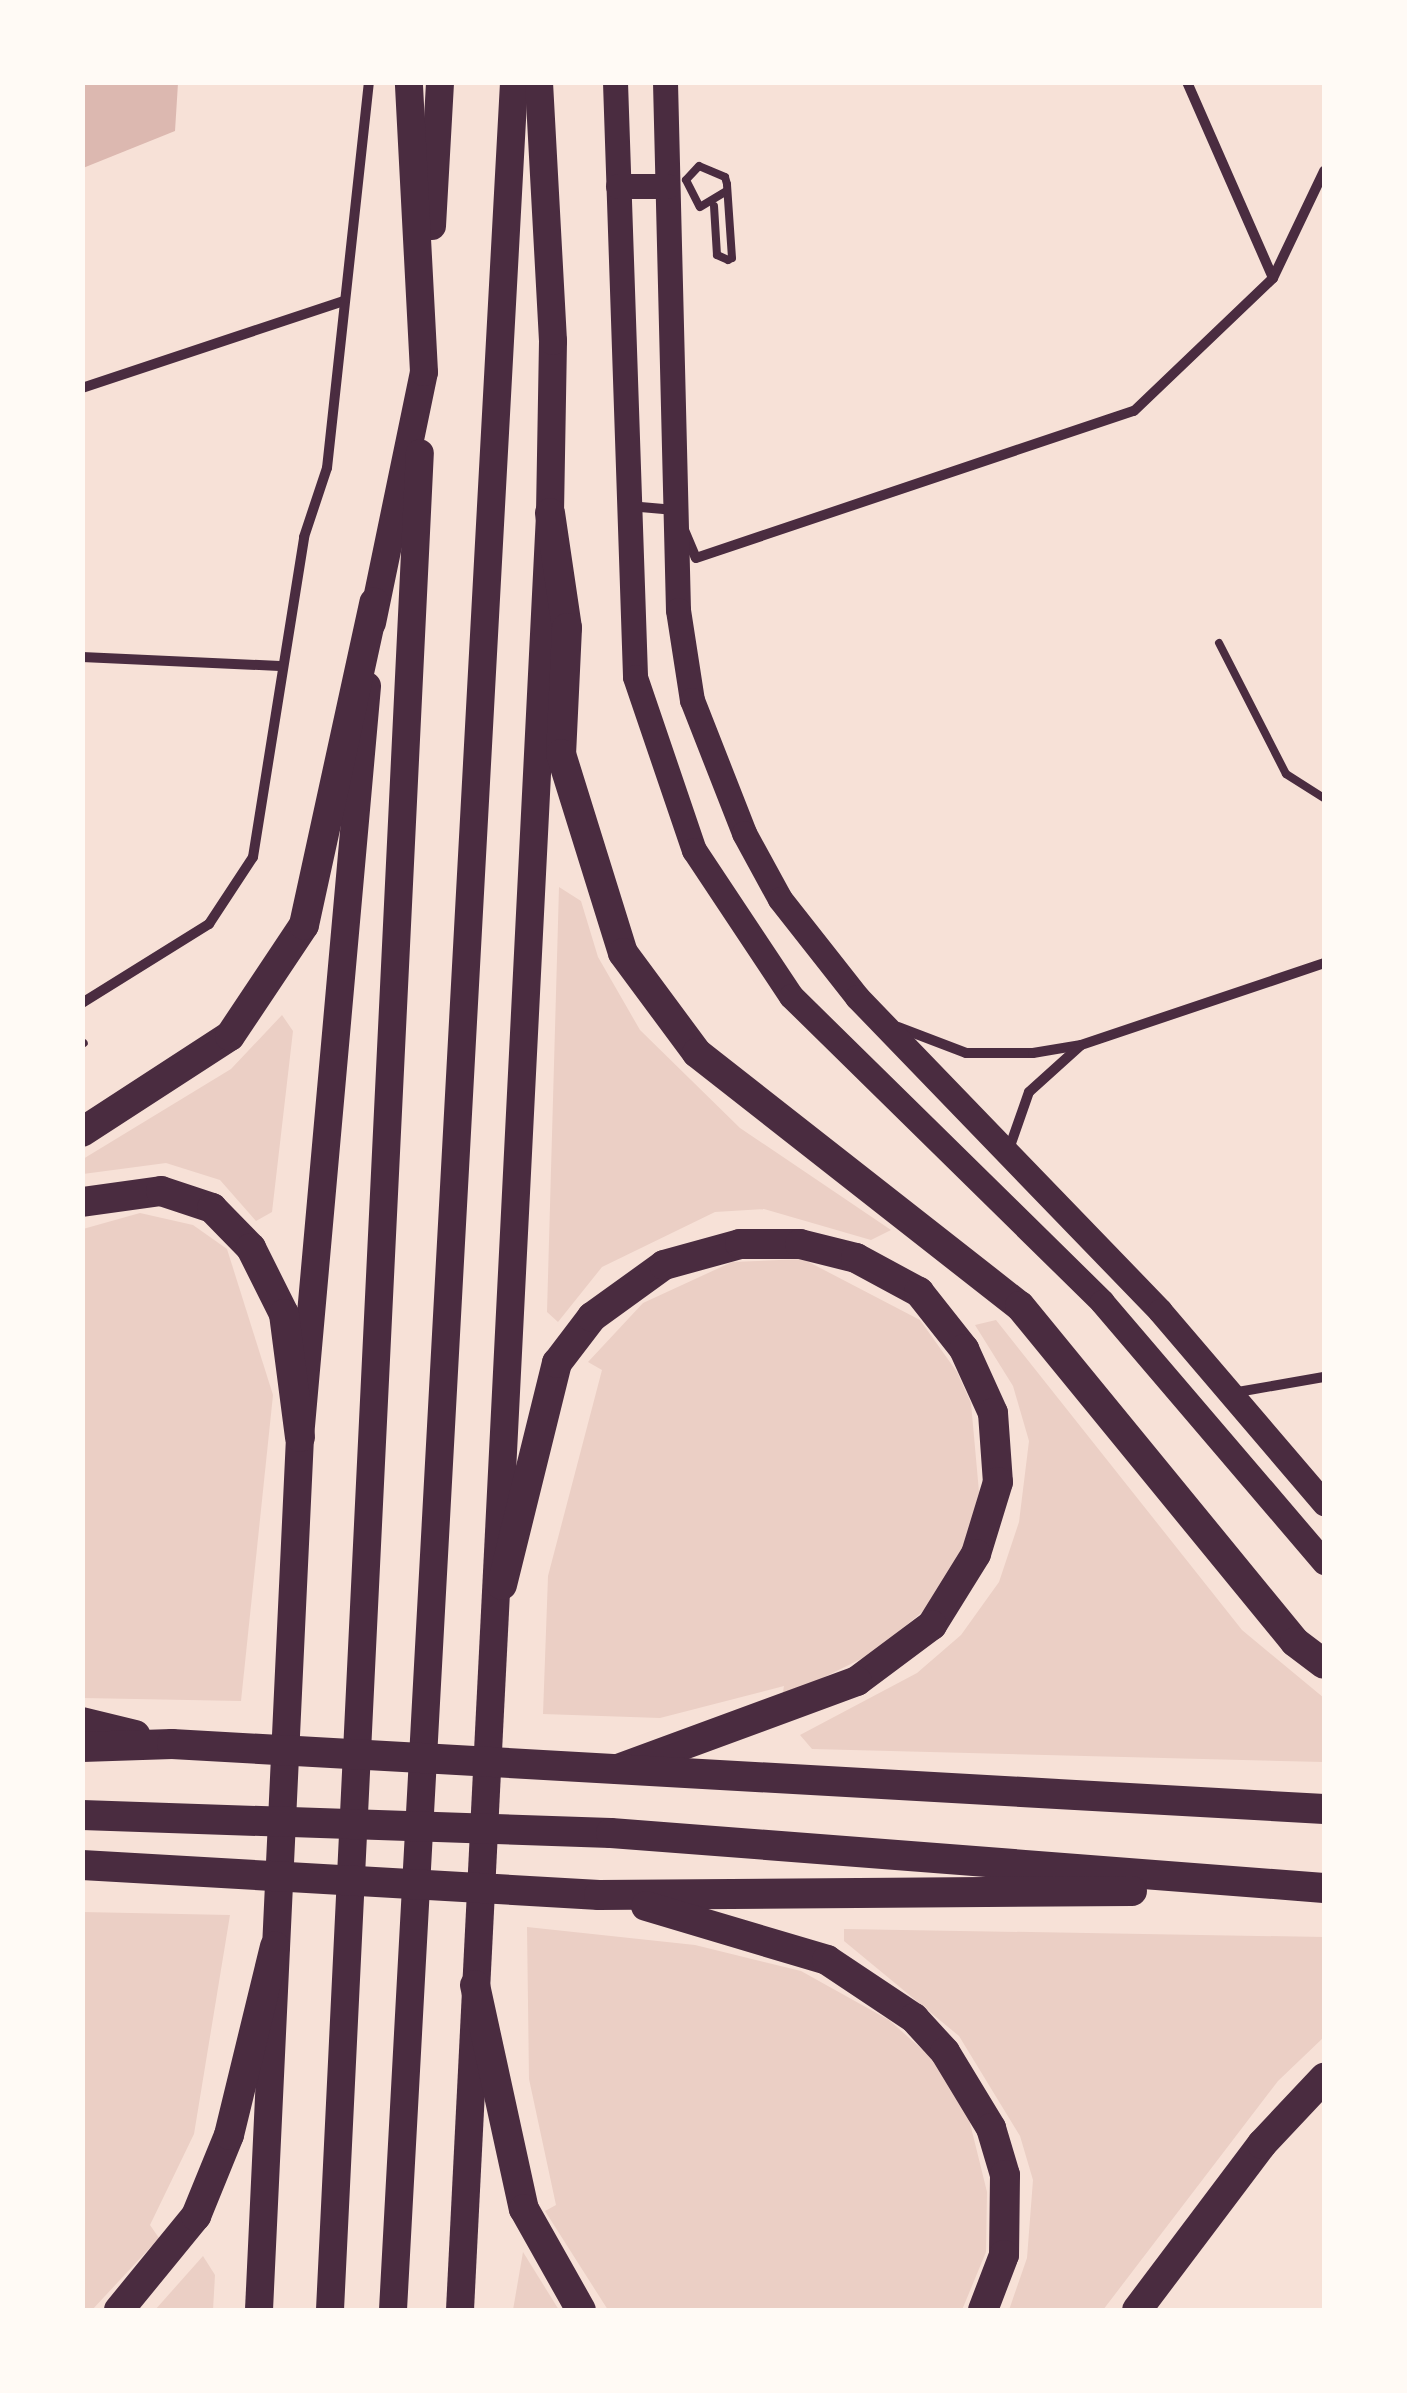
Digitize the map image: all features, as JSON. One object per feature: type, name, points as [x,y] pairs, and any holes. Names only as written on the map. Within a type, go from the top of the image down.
[{"type":"highway","points":[[82,1132],[230,1036],[304,926],[424,372],[410,82]]},
{"type":"highway","points":[[330,2310],[440,82]]},
{"type":"highway","points":[[393,2310],[514,82]]},
{"type":"highway","points":[[460,2310],[475,1985],[502,1585],[550,512],[553,341],[539,82]]},
{"type":"highway","points":[[550,512],[567,628],[561,754],[623,953],[697,1054],[1020,1306],[1295,1642],[1324,1664]]},
{"type":"highway","points":[[258,2310],[300,1437],[374,603]]},
{"type":"highway","points":[[82,1202],[162,1191],[212,1208],[251,1248],[284,1314],[300,1437]]},
{"type":"highway","points":[[502,1585],[557,1363],[592,1317],[664,1266],[740,1244],[800,1244],[856,1258],[919,1292],[964,1349],[993,1412],[998,1482],[976,1554],[932,1625],[900,1656],[824,1696],[618,1769]]},
{"type":"highway","points":[[82,1722],[172,1744]]},
{"type":"highway","points":[[82,1748],[172,1744],[1324,1809]]},
{"type":"highway","points":[[82,1815],[174,1815],[611,1833],[1324,1888]]},
{"type":"highway","points":[[83,1865],[600,1895],[1324,1888]]},
{"type":"highway","points":[[600,1895],[827,1960],[914,2018],[970,2087],[1005,2175],[1004,2255],[983,2310]]},
{"type":"highway","points":[[119,2310],[196,2216],[229,2135],[275,1947]]},
{"type":"highway","points":[[475,1985],[524,2208],[581,2310]]},
{"type":"highway","points":[[1137,2310],[1262,2144],[1324,2078]]},
{"type":"main road","points":[[615,82],[626,506],[647,726],[676,809],[736,924],[830,1036],[1102,1302],[1324,1562]]},
{"type":"main road","points":[[665,82],[676,187],[674,507],[685,658],[717,771],[780,899],[856,997],[1009,1150],[1230,1393],[1324,1503]]},
{"type":"main road","points":[[618,186],[676,187]]},
{"type":"street","points":[[82,1003],[210,924],[253,856],[280,666],[327,468],[369,82]]},
{"type":"street","points":[[1187,82],[1273,278]]},
{"type":"street","points":[[626,506],[674,507],[696,558],[1110,422],[1150,400],[1273,278],[1324,172]]},
{"type":"street","points":[[82,388],[344,301]]},
{"type":"street","points":[[82,657],[280,666]]},
{"type":"street","points":[[856,997],[900,1029],[966,1054],[1081,1046],[1324,963]]},
{"type":"street","points":[[1009,1150],[1030,1092],[1081,1046]]},
{"type":"street","points":[[1230,1393],[1324,1377]]},
{"type":"lane","points":[[714,206],[694,204],[676,187],[707,166],[720,171],[727,191],[728,260],[717,255],[714,206],[727,191]]},
{"type":"lane","points":[[1219,643],[1286,774],[1324,798]]},
{"type":"shaded area","points":[[83,82],[178,83],[175,131],[83,168]]},
{"type":"shaded area","points":[[559,887],[581,901],[598,957],[640,1030],[740,1128],[891,1230],[871,1240],[764,1209],[715,1212],[602,1267],[558,1322],[547,1312]]},
{"type":"shaded area","points":[[282,1015],[293,1031],[272,1212],[256,1221],[220,1180],[166,1163],[83,1174],[83,1159],[231,1069]]},
{"type":"shaded area","points":[[140,1213],[193,1225],[227,1249],[273,1395],[241,1701],[83,1698],[83,1229]]},
{"type":"shaded area","points":[[803,1259],[920,1320],[957,1372],[971,1403],[979,1492],[963,1554],[933,1603],[873,1653],[782,1698],[784,1686],[660,1718],[543,1714],[548,1576],[602,1370],[588,1362],[643,1303],[732,1262]]},
{"type":"shaded area","points":[[996,1320],[1242,1630],[1324,1698],[1324,1762],[812,1749],[800,1735],[917,1673],[961,1635],[999,1582],[1019,1522],[1029,1441],[1013,1386],[975,1325]]},
{"type":"shaded area","points":[[82,1912],[230,1915],[194,2134],[150,2225],[159,2238],[92,2310],[82,2310]]},
{"type":"shaded area","points":[[527,1927],[695,1945],[801,1971],[889,2020],[934,2060],[969,2119],[987,2192],[986,2252],[962,2310],[608,2310],[545,2211],[556,2205],[529,2079]]},
{"type":"shaded area","points":[[844,1929],[1324,1937],[1324,2037],[1278,2081],[1103,2310],[1009,2310],[1027,2258],[1033,2180],[1020,2136],[959,2036],[844,1941]]},
{"type":"shaded area","points":[[523,2252],[559,2310],[513,2310]]},
{"type":"shaded area","points":[[203,2256],[215,2275],[213,2310],[155,2310]]}]
